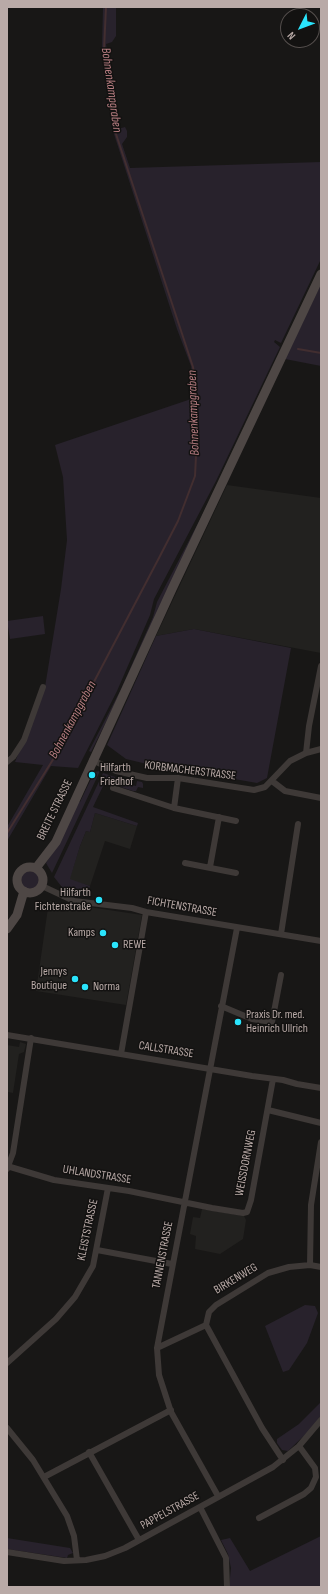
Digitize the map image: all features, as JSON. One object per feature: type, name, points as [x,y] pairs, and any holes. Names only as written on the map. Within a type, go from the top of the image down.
[{"type":"main road","name":"BREITE STRASSE","points":[[36,868],[56,842],[92,760],[321,274]]},
{"type":"main road","points":[[26,867],[36,868],[42,875],[42,886],[35,892],[24,891],[17,884],[18,874],[26,867]]},
{"type":"main road","points":[[7,929],[17,915],[24,891]]},
{"type":"street","points":[[306,753],[309,726],[320,682],[320,666]]},
{"type":"street","points":[[7,762],[13,757],[24,740],[43,687]]},
{"type":"street","name":"KORBMACHERSTRASSE","points":[[92,760],[116,771],[147,778],[178,778],[261,790],[272,781],[290,761],[306,753],[321,749]]},
{"type":"street","points":[[174,808],[178,778]]},
{"type":"street","points":[[272,781],[285,791],[321,798]]},
{"type":"street","points":[[113,788],[174,808],[236,821]]},
{"type":"street","points":[[210,868],[219,817]]},
{"type":"street","points":[[281,934],[298,824]]},
{"type":"street","points":[[186,863],[236,872]]},
{"type":"street","name":"FICHTENSTRASSE","points":[[42,886],[74,901],[132,908],[146,912],[237,928],[321,941]]},
{"type":"street","points":[[121,1054],[146,912]]},
{"type":"street","name":"TANNENSTRASSE","points":[[218,1496],[171,1410],[159,1375],[157,1348],[209,1068],[237,928]]},
{"type":"street","points":[[221,1006],[252,1019],[272,1022],[281,975]]},
{"type":"street","name":"CALLSTRASSE","points":[[7,1035],[274,1080],[284,1080],[321,1088]]},
{"type":"street","points":[[7,1167],[13,1153],[31,1038]]},
{"type":"street","name":"WEISSDORNWEG","points":[[184,1203],[243,1213],[247,1212],[251,1200],[274,1080]]},
{"type":"street","points":[[268,1110],[321,1123]]},
{"type":"street","points":[[310,1265],[311,1206],[321,1142]]},
{"type":"street","name":"UHLANDSTRASSE","points":[[7,1167],[54,1180],[108,1188],[184,1203]]},
{"type":"street","name":"KLEISTSTRASSE","points":[[7,1363],[56,1319],[75,1297],[93,1266],[108,1188]]},
{"type":"street","points":[[97,1250],[172,1264]]},
{"type":"street","name":"BIRKENWEG","points":[[206,1325],[209,1312],[216,1304],[268,1273],[288,1267],[310,1265],[321,1267]]},
{"type":"street","points":[[157,1348],[206,1325],[262,1428],[283,1460]]},
{"type":"street","points":[[44,1477],[171,1410]]},
{"type":"street","name":"PAPPELSTRASSE","points":[[7,1552],[64,1561],[105,1556],[139,1540],[283,1460],[299,1446],[321,1420]]},
{"type":"street","points":[[7,1428],[33,1460],[67,1516],[74,1536],[77,1560]]},
{"type":"street","points":[[259,1518],[304,1494],[311,1488],[316,1477],[315,1468],[299,1446]]},
{"type":"street","points":[[90,1452],[139,1540]]},
{"type":"street","points":[[200,1507],[226,1558],[227,1587]]},
{"type":"shaded area","points":[[103,7],[116,7],[116,36],[112,42],[106,44],[118,129],[125,127],[127,131],[127,137],[122,144],[130,168],[321,162],[321,259],[281,343],[275,340],[274,342],[280,347],[216,481],[154,599],[150,615],[117,691],[78,768],[51,766],[7,841],[7,827],[43,765],[15,762],[45,687],[61,589],[67,540],[63,477],[55,445],[194,398],[191,366],[177,329],[113,131],[102,46]]},
{"type":"shaded area","points":[[321,284],[321,366],[285,359]]},
{"type":"shaded area","points":[[227,485],[321,498],[321,653],[194,629],[156,636]]},
{"type":"shaded area","points":[[209,502],[112,710],[91,752],[89,751],[121,689],[153,617],[157,602]]},
{"type":"shaded area","points":[[43,616],[45,634],[10,639],[7,621]]},
{"type":"shaded area","points":[[194,629],[291,648],[267,778],[257,783],[172,768],[171,771],[147,768],[147,764],[126,759],[107,745],[156,636]]},
{"type":"shaded area","points":[[100,771],[52,873],[46,863],[58,844],[78,801],[80,802],[91,779],[89,778],[94,772]]},
{"type":"shaded area","points":[[103,773],[115,777],[115,781],[136,786],[137,781],[142,782],[143,788],[138,787],[136,791],[133,791],[105,782],[93,807],[138,823],[137,826],[95,813],[90,832],[86,831],[80,846],[70,879],[90,886],[86,897],[65,891],[54,877]]},
{"type":"shaded area","points":[[95,813],[137,826],[130,849],[105,841],[90,886],[69,880],[86,831],[90,832]]},
{"type":"shaded area","points":[[30,871],[36,874],[39,880],[36,886],[30,889],[24,886],[21,880],[24,874]]},
{"type":"shaded area","points":[[49,901],[142,915],[126,1005],[36,991]]},
{"type":"shaded area","points":[[20,1042],[26,1044],[24,1052],[19,1054],[13,1093],[8,1092],[7,1099],[7,1045],[19,1047]]},
{"type":"shaded area","points":[[202,1209],[244,1216],[246,1220],[243,1239],[220,1254],[195,1249],[196,1236],[190,1234],[193,1217],[200,1218]]},
{"type":"shaded area","points":[[305,1305],[315,1306],[318,1313],[307,1343],[289,1370],[283,1372],[265,1326]]},
{"type":"shaded area","points":[[321,1402],[321,1416],[313,1427],[288,1451],[282,1450],[277,1443],[277,1439],[299,1424]]},
{"type":"shaded area","points":[[321,1536],[321,1587],[229,1587],[231,1568],[228,1554],[221,1540],[230,1538],[250,1571]]},
{"type":"shaded area","points":[[7,1538],[70,1548],[73,1553],[68,1555],[67,1558],[7,1549]]},
{"type":"waterway","name":"Bohnenkampgraben","points":[[7,833],[54,758],[178,521],[195,476],[197,436],[196,385],[193,367],[115,131],[104,50],[106,7]]},
{"type":"waterway","points":[[298,349],[321,353]]},
{"type":"place","name":"Hilfarth Friedhof","points":[[92,775]]},
{"type":"place","name":"Hilfarth Fichtenstraße","points":[[99,900]]},
{"type":"place","name":"Kamps","points":[[103,933]]},
{"type":"place","name":"REWE","points":[[115,945]]},
{"type":"place","name":"Jennys Boutique","points":[[75,979]]},
{"type":"place","name":"Norma","points":[[85,987]]},
{"type":"place","name":"Praxis Dr. med. Heinrich Ullrich","points":[[238,1022]]}]
